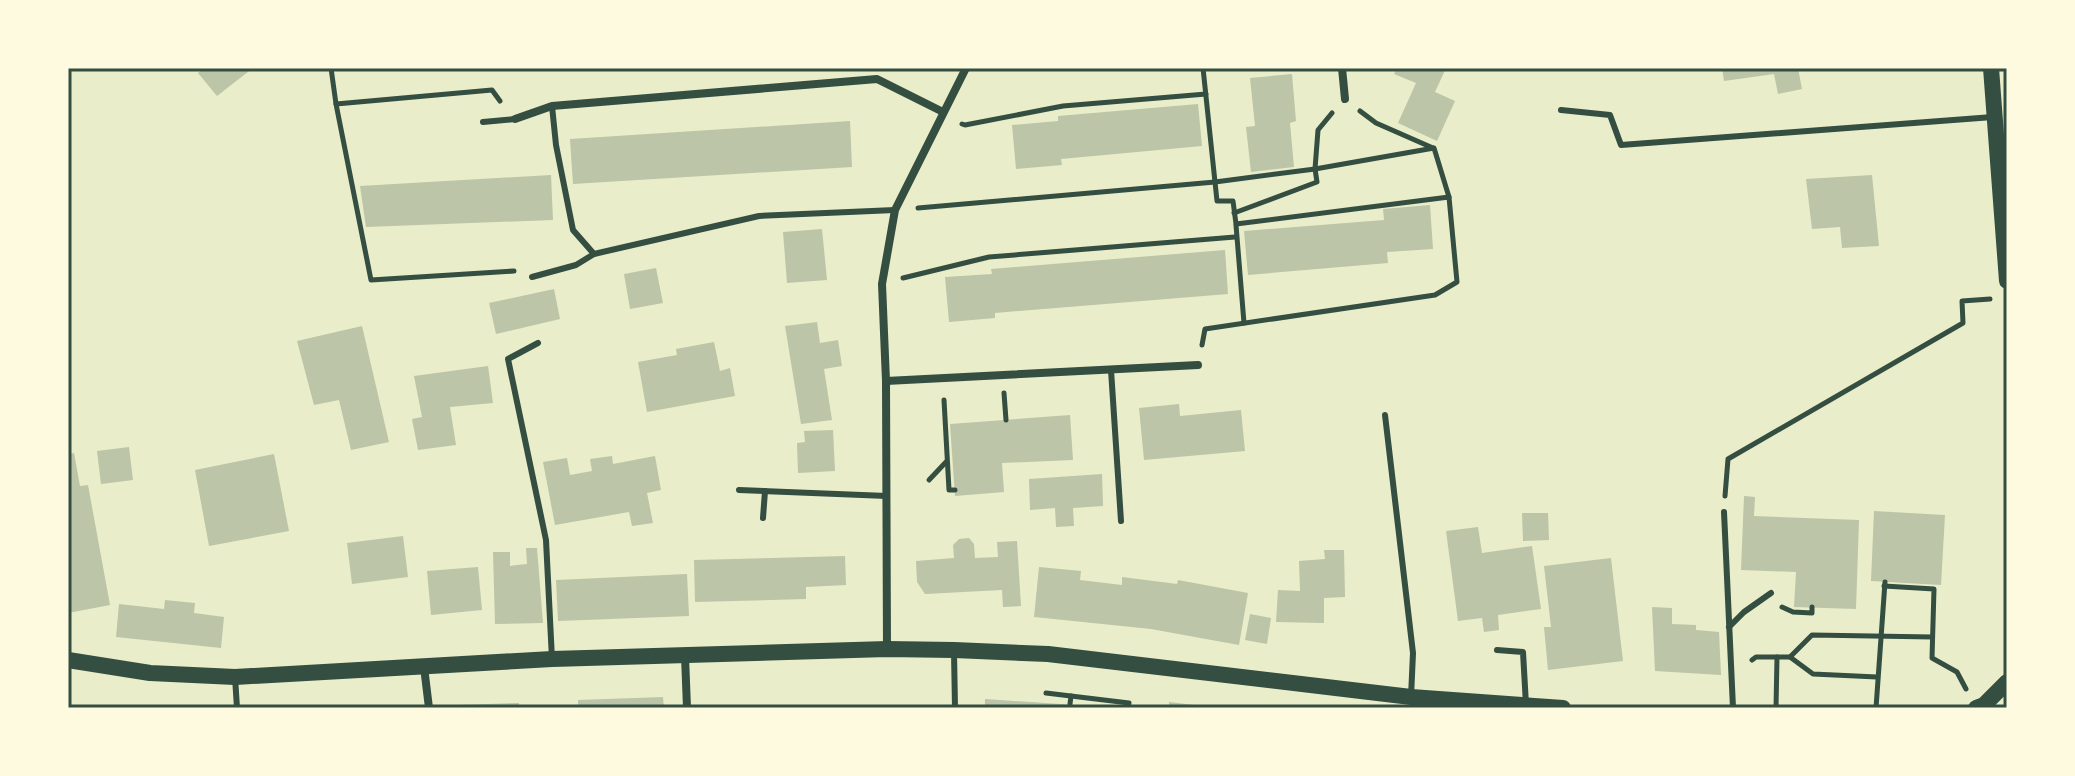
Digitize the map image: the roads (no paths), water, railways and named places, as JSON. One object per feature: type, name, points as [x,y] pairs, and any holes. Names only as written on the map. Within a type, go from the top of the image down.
[{"type":"main road","points":[[1991,68],[2007,281]]},
{"type":"main road","points":[[68,660],[150,673],[235,677],[552,659],[887,649],[954,650],[1048,654],[1411,697],[1563,708]]},
{"type":"main road","points":[[1976,708],[1984,705],[2007,682]]},
{"type":"street","points":[[887,649],[886,381],[882,284],[895,210],[966,68]]},
{"type":"street","points":[[1342,68],[1345,99]]},
{"type":"street","points":[[515,119],[552,106],[877,79],[943,112]]},
{"type":"street","points":[[886,381],[1198,365]]},
{"type":"street","points":[[685,656],[687,708]]},
{"type":"street","points":[[424,666],[429,708]]},
{"type":"lane","points":[[552,106],[556,145],[573,230],[594,254]]},
{"type":"lane","points":[[1561,110],[1610,115],[1621,145],[1993,117]]},
{"type":"lane","points":[[483,122],[515,119]]},
{"type":"lane","points":[[532,277],[576,265],[594,254],[759,216],[895,210]]},
{"type":"lane","points":[[538,343],[508,359],[546,540],[552,659]]},
{"type":"lane","points":[[1111,370],[1121,521]]},
{"type":"lane","points":[[1385,415],[1413,653],[1411,697]]},
{"type":"lane","points":[[739,490],[887,496]]},
{"type":"lane","points":[[763,518],[765,491]]},
{"type":"lane","points":[[1724,512],[1733,708]]},
{"type":"lane","points":[[1729,627],[1771,593]]},
{"type":"lane","points":[[954,650],[955,708]]},
{"type":"lane","points":[[1497,650],[1523,652],[1528,706]]},
{"type":"lane","points":[[235,677],[237,708]]}]
